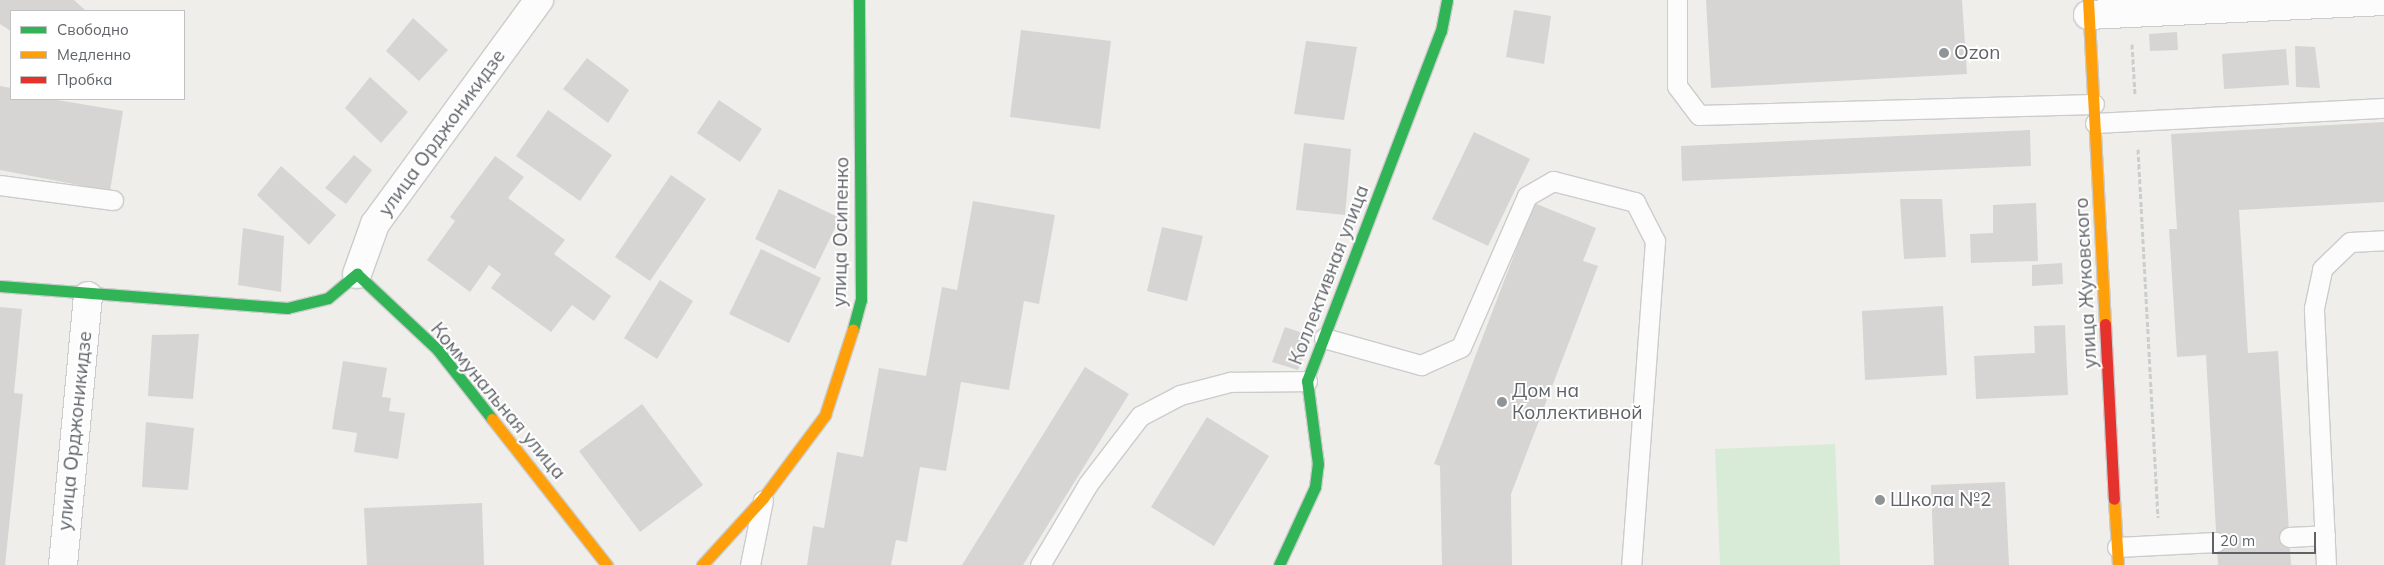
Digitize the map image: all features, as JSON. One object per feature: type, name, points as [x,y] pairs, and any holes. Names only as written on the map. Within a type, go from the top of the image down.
[{"type":"street","name":"улица Орджоникидзе","points":[[357,274],[375,224],[539,0]]},
{"type":"street","name":"улица Осипенко","points":[[702,565],[763,498],[825,415],[862,300],[860,0]]},
{"type":"street","name":"Коллективная улица","points":[[1279,565],[1315,487],[1318,464],[1307,381],[1441,31],[1446,0]]},
{"type":"street","points":[[2088,8],[2130,13],[2384,1]]},
{"type":"street","name":"улица Жуковского","points":[[2088,8],[2118,556]]},
{"type":"street","points":[[0,286],[88,296],[287,308],[328,298],[357,274]]},
{"type":"street","name":"Коммунальная улица","points":[[357,274],[437,349],[607,565]]},
{"type":"street","name":"улица Орджоникидзе","points":[[62,565],[88,296]]},
{"type":"lane","points":[[1677,0],[1677,86],[1699,115],[2094,104]]},
{"type":"lane","points":[[2095,123],[2384,108]]},
{"type":"lane","points":[[1324,338],[1421,365],[1461,347],[1527,196],[1553,181],[1635,202],[1655,242],[1632,565]]},
{"type":"lane","points":[[0,185],[113,200]]},
{"type":"lane","points":[[2326,565],[2314,308],[2322,269],[2350,242],[2384,240]]},
{"type":"lane","points":[[1040,565],[1088,484],[1140,416],[1180,395],[1230,382],[1307,381]]},
{"type":"lane","points":[[750,565],[763,498]]},
{"type":"lane","points":[[2289,537],[2325,535]]},
{"type":"lane","points":[[2118,556],[2160,545],[2216,542]]},
{"type":"path","points":[[2130,13],[2160,545]]},
{"type":"green space","points":[[1835,444],[1840,565],[1720,565],[1715,449]]},
{"type":"building","points":[[0,0],[74,0],[85,10],[10,10],[10,30],[0,24]]},
{"type":"building","points":[[1706,0],[1962,0],[1967,74],[1711,88]]},
{"type":"building","points":[[1514,10],[1551,16],[1544,64],[1506,57]]},
{"type":"building","points":[[413,18],[448,50],[419,81],[386,51]]},
{"type":"building","points":[[1021,30],[1111,41],[1100,129],[1010,117]]},
{"type":"building","points":[[2177,32],[2178,50],[2150,51],[2149,34]]},
{"type":"building","points":[[1306,41],[1357,47],[1344,120],[1294,114]]},
{"type":"building","points":[[2295,46],[2315,47],[2320,88],[2296,87]]},
{"type":"building","points":[[2286,49],[2289,85],[2224,89],[2222,54]]},
{"type":"building","points":[[587,58],[629,90],[608,123],[563,89]]},
{"type":"building","points":[[370,77],[408,112],[381,143],[345,108]]},
{"type":"building","points":[[0,86],[10,88],[10,100],[57,100],[123,111],[110,191],[0,170]]},
{"type":"building","points":[[719,100],[762,129],[740,162],[697,133]]},
{"type":"building","points":[[548,110],[612,155],[580,201],[516,156]]},
{"type":"building","points":[[2384,122],[2384,202],[2239,210],[2248,353],[2278,351],[2291,565],[2218,565],[2206,355],[2177,357],[2169,229],[2177,229],[2171,134]]},
{"type":"building","points":[[2030,130],[2031,166],[1682,181],[1681,146]]},
{"type":"building","points":[[1474,132],[1530,159],[1488,246],[1432,219]]},
{"type":"building","points":[[1304,143],[1351,149],[1345,215],[1296,210]]},
{"type":"building","points":[[354,155],[372,170],[346,204],[325,188]]},
{"type":"building","points":[[495,156],[524,177],[508,198],[565,240],[554,254],[611,296],[594,321],[572,305],[551,332],[491,288],[501,274],[489,265],[470,292],[427,260],[455,221],[450,217]]},
{"type":"building","points":[[281,166],[336,215],[309,245],[257,195]]},
{"type":"building","points":[[671,175],[706,199],[650,281],[615,257]]},
{"type":"building","points":[[779,189],[840,218],[815,269],[755,239]]},
{"type":"building","points":[[1900,199],[1942,199],[1946,257],[1904,259]]},
{"type":"building","points":[[973,201],[1055,215],[1039,304],[1024,301],[1009,390],[961,382],[946,471],[920,467],[907,542],[896,540],[891,565],[807,565],[813,526],[824,528],[837,452],[863,457],[879,368],[926,376],[942,287],[957,290]]},
{"type":"building","name":"Дом на Коллективной","points":[[1534,203],[1596,228],[1583,261],[1598,266],[1511,494],[1512,565],[1442,565],[1440,466],[1434,464]]},
{"type":"building","points":[[2036,203],[2038,261],[1971,263],[1970,234],[1993,233],[1993,205]]},
{"type":"building","points":[[1162,227],[1203,236],[1187,301],[1147,291]]},
{"type":"building","points":[[243,228],[284,236],[281,292],[238,285]]},
{"type":"building","points":[[761,249],[821,278],[789,343],[729,314]]},
{"type":"building","points":[[2062,263],[2063,284],[2032,286],[2032,265]]},
{"type":"building","points":[[660,280],[693,301],[657,359],[624,338]]},
{"type":"building","points":[[1943,306],[1947,375],[1865,380],[1862,311]]},
{"type":"building","points":[[0,307],[22,309],[14,393],[23,394],[5,565],[0,565]]},
{"type":"building","points":[[2065,325],[2068,395],[1976,399],[1974,356],[2035,353],[2034,326]]},
{"type":"building","points":[[1285,327],[1311,336],[1298,370],[1272,362]]},
{"type":"building","points":[[199,334],[193,399],[148,396],[152,335]]},
{"type":"building","points":[[343,361],[387,368],[382,397],[391,398],[389,411],[405,413],[398,459],[354,452],[357,433],[332,429]]},
{"type":"building","points":[[1085,367],[1129,394],[1023,565],[962,565]]},
{"type":"building","points":[[642,404],[703,485],[640,532],[579,451]]},
{"type":"building","points":[[1207,417],[1269,456],[1214,546],[1151,507]]},
{"type":"building","points":[[146,422],[194,428],[188,490],[142,487]]},
{"type":"building","points":[[2005,482],[2009,565],[1934,565],[1931,485]]},
{"type":"building","points":[[482,503],[484,565],[367,565],[364,508]]},
{"type":"traffic: fast","points":[[853,329],[861,300],[859,0]]},
{"type":"traffic: fast","points":[[1279,565],[1315,487],[1318,464],[1307,381],[1441,31],[1447,0]]},
{"type":"traffic: fast","points":[[0,286],[287,308],[328,298],[357,274],[437,349],[492,419]]},
{"type":"traffic: slow","points":[[2088,0],[2105,324]]},
{"type":"traffic: slow","points":[[702,565],[763,498],[825,415],[853,329]]},
{"type":"traffic: slow","points":[[492,419],[607,565]]},
{"type":"traffic: slow","points":[[2114,499],[2118,565]]},
{"type":"traffic: jam","points":[[2105,324],[2114,499]]},
{"type":"place","name":"Ozon","points":[[1944,53]]},
{"type":"place","name":"Дом на Коллективной","points":[[1502,402]]},
{"type":"place","name":"Школа №2","points":[[1880,500]]}]
